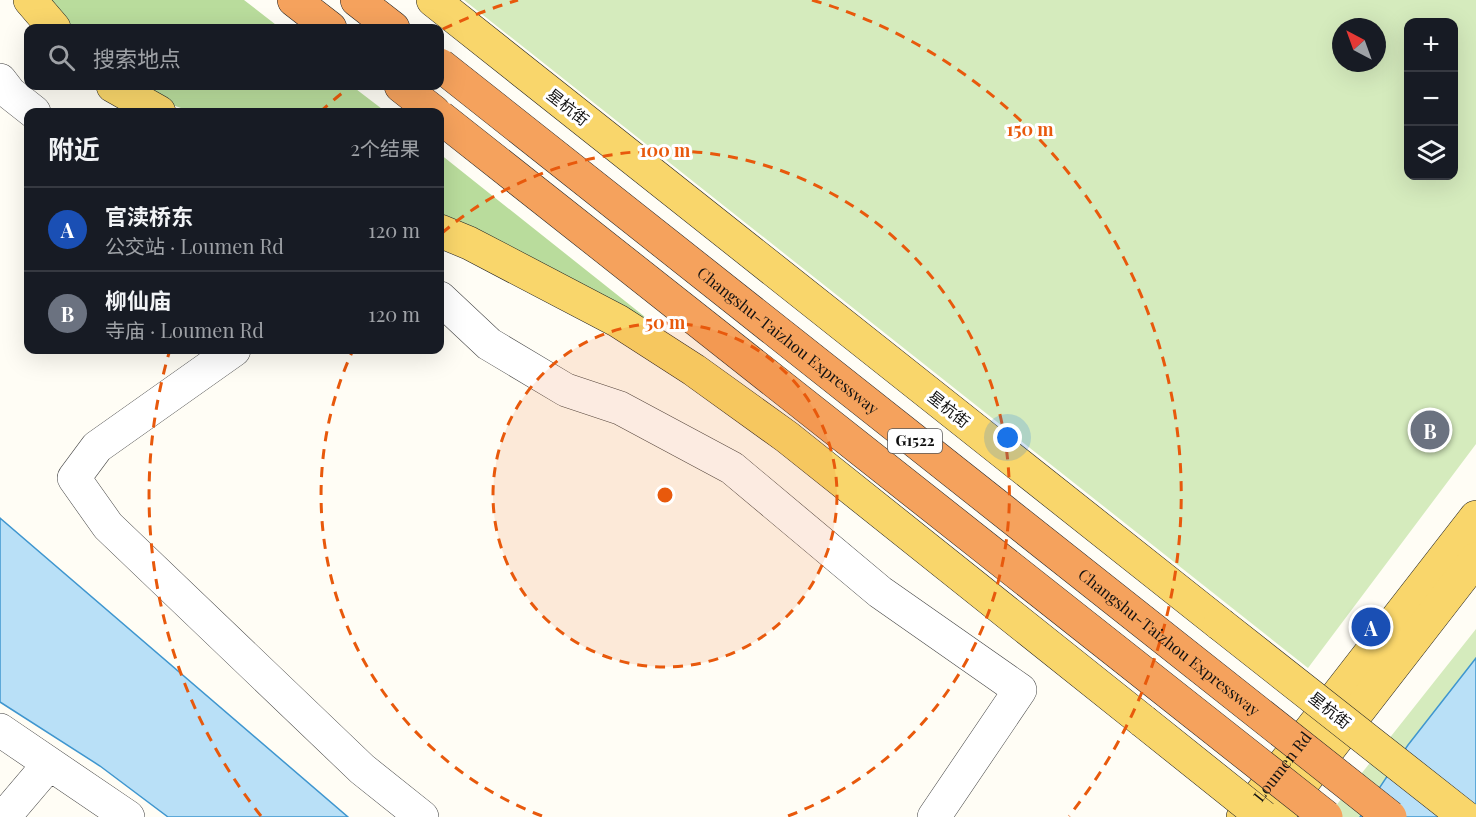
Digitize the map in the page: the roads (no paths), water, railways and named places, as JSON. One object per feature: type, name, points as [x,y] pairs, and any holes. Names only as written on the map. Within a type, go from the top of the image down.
[{"type":"highway","points":[[294,0],[325,24]]},
{"type":"highway","points":[[357,0],[388,24]]},
{"type":"highway","name":"Changshu-Taizhou Expressway","points":[[444,68],[1390,817]]},
{"type":"highway","points":[[406,90],[429,108]]},
{"type":"highway","name":"G1522","points":[[444,120],[1326,817]]},
{"type":"main road","points":[[30,0],[51,24]]},
{"type":"main road","name":"星杭街","points":[[433,0],[1465,817]]},
{"type":"main road","points":[[120,90],[152,108]]},
{"type":"main road","points":[[444,233],[469,243],[618,321],[694,370],[787,437],[1263,817]]},
{"type":"main road","name":"Loumen Rd","points":[[1243,817],[1476,517]]},
{"type":"main road","name":"Loumen Rd","points":[[1276,817],[1476,559]]},
{"type":"street","points":[[0,80],[10,93],[29,108]]},
{"type":"street","points":[[444,302],[489,344],[566,390],[620,408],[732,468],[880,592],[1020,690],[934,817]]},
{"type":"street","points":[[228,354],[97,447],[74,478],[108,526],[362,769],[422,817]]},
{"type":"street","points":[[0,730],[128,817]]},
{"type":"street","points":[[4,817],[50,764]]},
{"type":"water","points":[[0,518],[348,817],[168,817],[100,766],[0,702]]},
{"type":"water","points":[[1476,658],[1476,817],[1360,817],[1408,745]]},
{"type":"place","name":"柳仙庙","points":[[1430,430]]},
{"type":"place","name":"官渎桥东","points":[[1371,627]]}]
